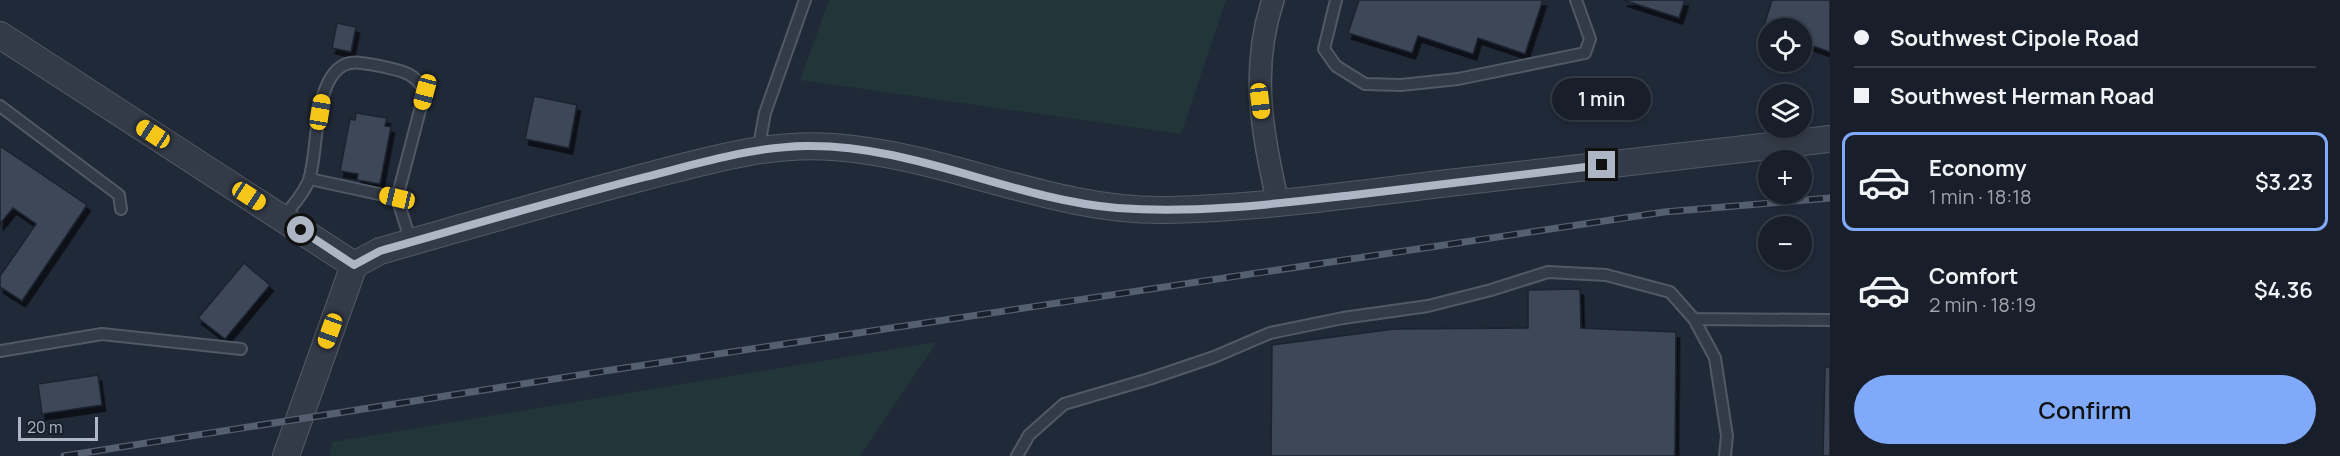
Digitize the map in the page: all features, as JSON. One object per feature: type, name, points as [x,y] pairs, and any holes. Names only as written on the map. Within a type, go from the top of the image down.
[{"type":"street","points":[[1273,0],[1265,25],[1259,65],[1260,101],[1266,152],[1278,203]]},
{"type":"street","points":[[0,35],[354,265]]},
{"type":"street","points":[[286,456],[354,265],[380,251],[570,196],[716,159],[803,146],[855,149],[907,158],[1068,201],[1161,210],[1278,203],[1830,139]]},
{"type":"lane","points":[[758,151],[765,113],[805,0]]},
{"type":"lane","points":[[1336,0],[1324,49],[1336,66],[1365,84],[1401,85],[1458,79],[1585,53],[1590,39],[1576,0]]},
{"type":"lane","points":[[283,219],[310,179],[324,90],[333,72],[345,64],[361,62],[407,72],[420,82],[425,92],[397,198],[411,242]]},
{"type":"lane","points":[[0,106],[119,195],[121,209]]},
{"type":"lane","points":[[310,179],[397,198]]},
{"type":"lane","points":[[1017,456],[1029,435],[1064,404],[1149,380],[1214,357],[1270,333],[1343,318],[1428,306],[1548,272],[1606,275],[1670,292],[1694,319],[1715,358],[1727,436],[1725,456]]},
{"type":"lane","points":[[1694,319],[1830,320]]},
{"type":"lane","points":[[0,351],[102,334],[241,349]]},
{"type":"green space","points":[[829,0],[1226,0],[1181,134],[800,80]]},
{"type":"green space","points":[[937,342],[860,456],[329,456],[332,442]]},
{"type":"building","points":[[1359,0],[1543,0],[1525,54],[1478,38],[1473,54],[1418,36],[1412,53],[1348,33]]},
{"type":"building","points":[[1623,0],[1685,0],[1679,18]]},
{"type":"building","points":[[1772,0],[1830,0],[1830,52],[1812,46],[1812,18],[1766,18]]},
{"type":"building","points":[[337,23],[356,27],[351,52],[332,48]]},
{"type":"building","points":[[534,96],[577,105],[569,148],[525,139]]},
{"type":"building","points":[[356,113],[387,118],[385,126],[391,127],[380,184],[357,180],[358,174],[340,171],[350,119],[355,120]]},
{"type":"building","points":[[0,146],[87,205],[22,301],[0,287],[0,276],[36,224],[13,208],[0,224]]},
{"type":"building","points":[[244,263],[270,285],[225,339],[198,318]]},
{"type":"building","points":[[1580,289],[1581,328],[1676,332],[1675,456],[1271,456],[1272,345],[1394,329],[1528,328],[1528,290]]},
{"type":"building","points":[[1825,367],[1830,367],[1830,456],[1823,456]]},
{"type":"building","points":[[98,375],[102,405],[42,414],[38,384]]},
{"type":"railway","points":[[64,456],[611,370],[1664,212],[1830,198]]},
{"type":"route","points":[[301,230],[354,265],[380,251],[570,196],[716,159],[803,146],[855,149],[907,158],[1068,201],[1161,210],[1215,209],[1278,203],[1602,165]]}]
